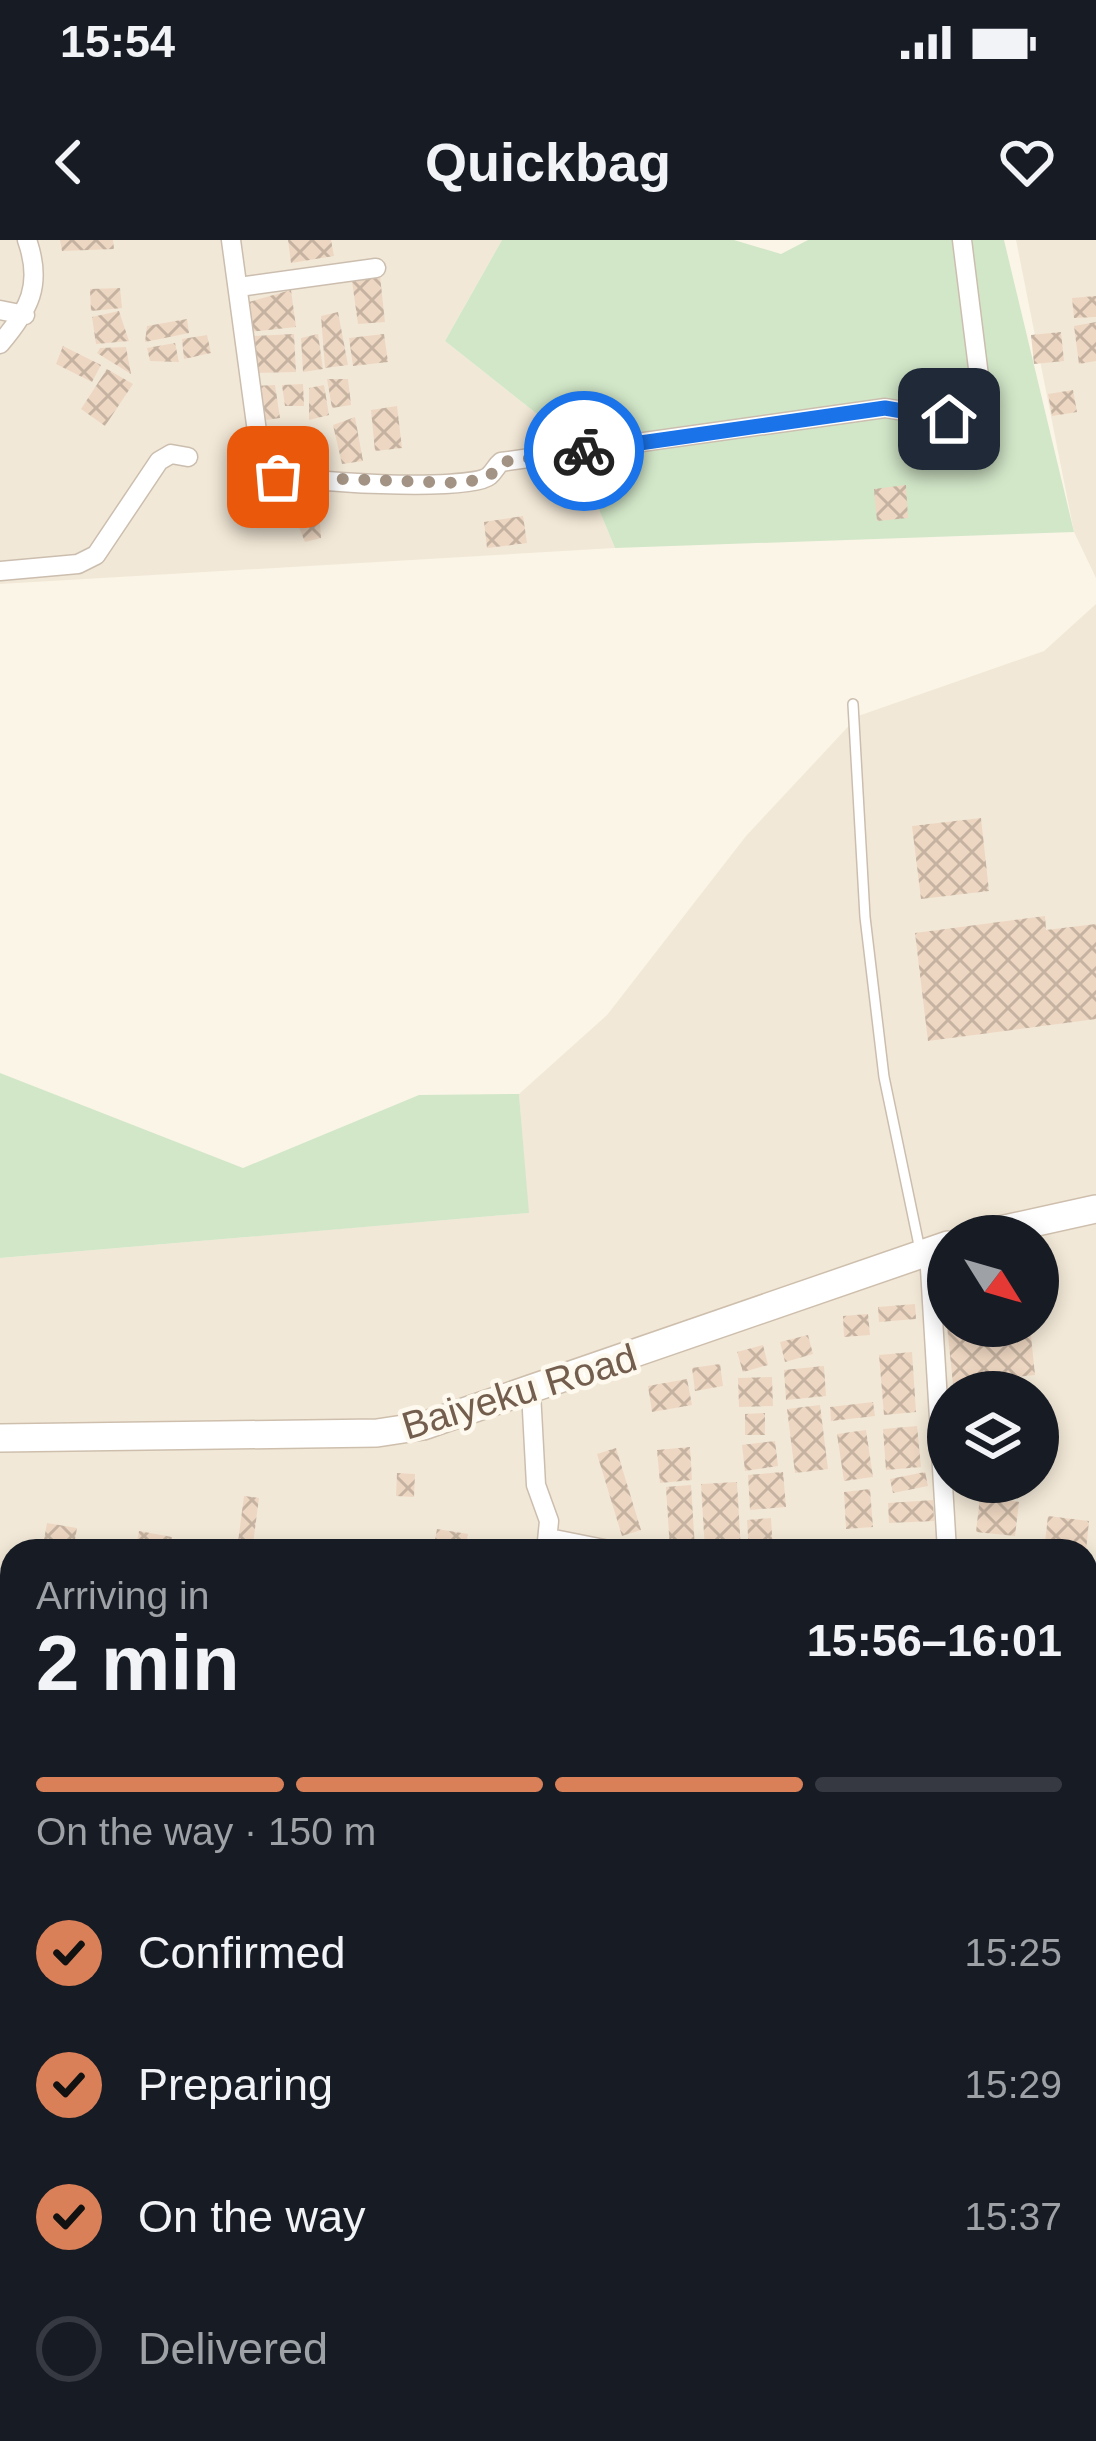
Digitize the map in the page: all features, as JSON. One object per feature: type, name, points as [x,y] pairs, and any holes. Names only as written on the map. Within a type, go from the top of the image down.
[{"type":"main road","points":[[1059,1217],[1096,1209]]},
{"type":"main road","name":"Baiyeku Road","points":[[0,1438],[377,1433],[423,1426],[927,1253]]},
{"type":"street","points":[[0,344],[25,315],[35,267],[27,240]]},
{"type":"street","points":[[231,240],[261,461],[269,472],[343,482],[462,483],[489,477],[501,462],[667,443],[885,408],[985,424],[962,240]]},
{"type":"street","points":[[239,287],[376,268]]},
{"type":"street","points":[[0,310],[25,315]]},
{"type":"street","points":[[0,571],[78,564],[96,555],[159,461],[171,454],[188,457]]},
{"type":"street","points":[[937,1347],[946,1539]]},
{"type":"street","points":[[531,1392],[536,1485],[547,1539]]},
{"type":"lane","points":[[854,704],[865,917],[884,1077],[927,1230]]},
{"type":"shaded area","points":[[0,240],[502,240],[445,341],[570,440],[615,548],[0,584]]},
{"type":"shaded area","points":[[1016,240],[1096,240],[1096,578],[1074,532]]},
{"type":"shaded area","points":[[1096,604],[1096,1539],[0,1539],[0,1258],[528,1213],[519,1094],[607,1015],[746,836],[858,716],[1044,651]]},
{"type":"green space","points":[[502,240],[734,240],[781,254],[808,240],[1004,240],[1074,532],[615,548],[570,440],[445,341]]},
{"type":"green space","points":[[0,1073],[243,1168],[419,1095],[519,1094],[529,1213],[0,1258]]},
{"type":"building","points":[[60,240],[113,240],[114,249],[62,251]]},
{"type":"building","points":[[288,240],[331,240],[334,256],[291,263]]},
{"type":"building","points":[[380,276],[385,322],[358,324],[352,281]]},
{"type":"building","points":[[120,288],[122,308],[91,311],[90,289]]},
{"type":"building","points":[[291,290],[296,327],[249,332],[249,302]]},
{"type":"building","points":[[1096,296],[1096,317],[1074,318],[1072,298]]},
{"type":"building","points":[[119,311],[129,341],[96,344],[92,317]]},
{"type":"building","points":[[338,312],[348,365],[325,368],[321,316]]},
{"type":"building","points":[[187,319],[189,333],[145,342],[147,326]]},
{"type":"building","points":[[1096,322],[1096,361],[1079,364],[1074,326]]},
{"type":"building","points":[[1061,332],[1064,361],[1034,364],[1031,335]]},
{"type":"building","points":[[294,334],[296,372],[252,373],[252,336]]},
{"type":"building","points":[[318,334],[323,369],[303,372],[301,338]]},
{"type":"building","points":[[384,334],[388,362],[353,366],[349,338]]},
{"type":"building","points":[[207,335],[211,353],[184,359],[182,339]]},
{"type":"building","points":[[175,343],[179,362],[150,361],[147,348]]},
{"type":"building","points":[[63,346],[101,365],[92,382],[56,364]]},
{"type":"building","points":[[126,347],[131,374],[97,353],[100,348]]},
{"type":"building","points":[[107,369],[133,384],[105,426],[81,409]]},
{"type":"building","points":[[327,379],[348,379],[351,405],[332,408]]},
{"type":"building","points":[[303,384],[304,406],[285,406],[282,385]]},
{"type":"building","points":[[275,385],[280,418],[258,421],[254,386]]},
{"type":"building","points":[[324,385],[329,415],[309,420],[309,388]]},
{"type":"building","points":[[1073,390],[1077,412],[1052,416],[1048,394]]},
{"type":"building","points":[[397,406],[402,448],[375,451],[371,410]]},
{"type":"building","points":[[355,417],[363,461],[342,464],[333,425]]},
{"type":"building","points":[[264,430],[306,430],[315,461],[271,465]]},
{"type":"building","points":[[906,485],[908,518],[877,521],[874,489]]},
{"type":"building","points":[[319,509],[321,538],[305,542],[294,515]]},
{"type":"building","points":[[523,516],[527,543],[487,548],[484,522]]},
{"type":"building","points":[[981,818],[989,891],[921,899],[912,826]]},
{"type":"building","points":[[1045,916],[1046,930],[1096,924],[1096,1019],[928,1041],[915,933]]},
{"type":"building","points":[[915,1304],[916,1319],[879,1322],[878,1307]]},
{"type":"building","points":[[868,1314],[870,1335],[844,1337],[843,1316]]},
{"type":"building","points":[[808,1335],[813,1354],[785,1362],[780,1342]]},
{"type":"building","points":[[763,1345],[768,1365],[743,1372],[737,1352]]},
{"type":"building","points":[[949,1347],[1032,1347],[1035,1371],[952,1371]]},
{"type":"building","points":[[912,1352],[916,1412],[884,1415],[879,1355]]},
{"type":"building","points":[[720,1364],[723,1386],[695,1391],[692,1368]]},
{"type":"building","points":[[824,1366],[826,1396],[786,1400],[784,1370]]},
{"type":"building","points":[[772,1377],[773,1406],[739,1407],[738,1378]]},
{"type":"building","points":[[687,1379],[692,1405],[652,1412],[648,1386]]},
{"type":"building","points":[[873,1402],[875,1416],[831,1421],[830,1407]]},
{"type":"building","points":[[820,1405],[828,1469],[795,1473],[787,1409]]},
{"type":"building","points":[[765,1413],[765,1435],[745,1435],[745,1414]]},
{"type":"building","points":[[917,1426],[921,1467],[886,1470],[883,1429]]},
{"type":"building","points":[[866,1430],[873,1477],[844,1481],[837,1434]]},
{"type":"building","points":[[775,1441],[778,1466],[745,1471],[742,1445]]},
{"type":"building","points":[[690,1447],[692,1480],[660,1483],[657,1450]]},
{"type":"building","points":[[616,1448],[641,1530],[622,1536],[597,1454]]},
{"type":"building","points":[[783,1472],[786,1507],[750,1510],[748,1475]]},
{"type":"building","points":[[925,1472],[927,1486],[893,1493],[890,1479]]},
{"type":"building","points":[[397,1473],[415,1474],[414,1497],[396,1496]]},
{"type":"building","points":[[737,1482],[740,1539],[704,1539],[701,1484]]},
{"type":"building","points":[[691,1485],[694,1539],[669,1539],[666,1487]]},
{"type":"building","points":[[870,1489],[873,1527],[846,1529],[844,1492]]},
{"type":"building","points":[[244,1496],[259,1498],[254,1539],[238,1539]]},
{"type":"building","points":[[927,1500],[933,1503],[934,1521],[889,1523],[888,1503]]},
{"type":"building","points":[[979,1503],[1019,1503],[1015,1536],[976,1532]]},
{"type":"building","points":[[1048,1516],[1089,1521],[1087,1539],[1045,1539]]},
{"type":"building","points":[[771,1518],[772,1539],[748,1539],[747,1520]]},
{"type":"building","points":[[47,1523],[77,1528],[75,1539],[44,1539]]},
{"type":"building","points":[[437,1529],[468,1534],[467,1539],[435,1539]]},
{"type":"building","points":[[139,1531],[172,1537],[172,1539],[137,1539]]},
{"type":"way so far","points":[[278,477],[462,483],[489,477],[501,462],[584,451]]},
{"type":"route","points":[[584,451],[787,426],[885,408],[949,419]]}]
